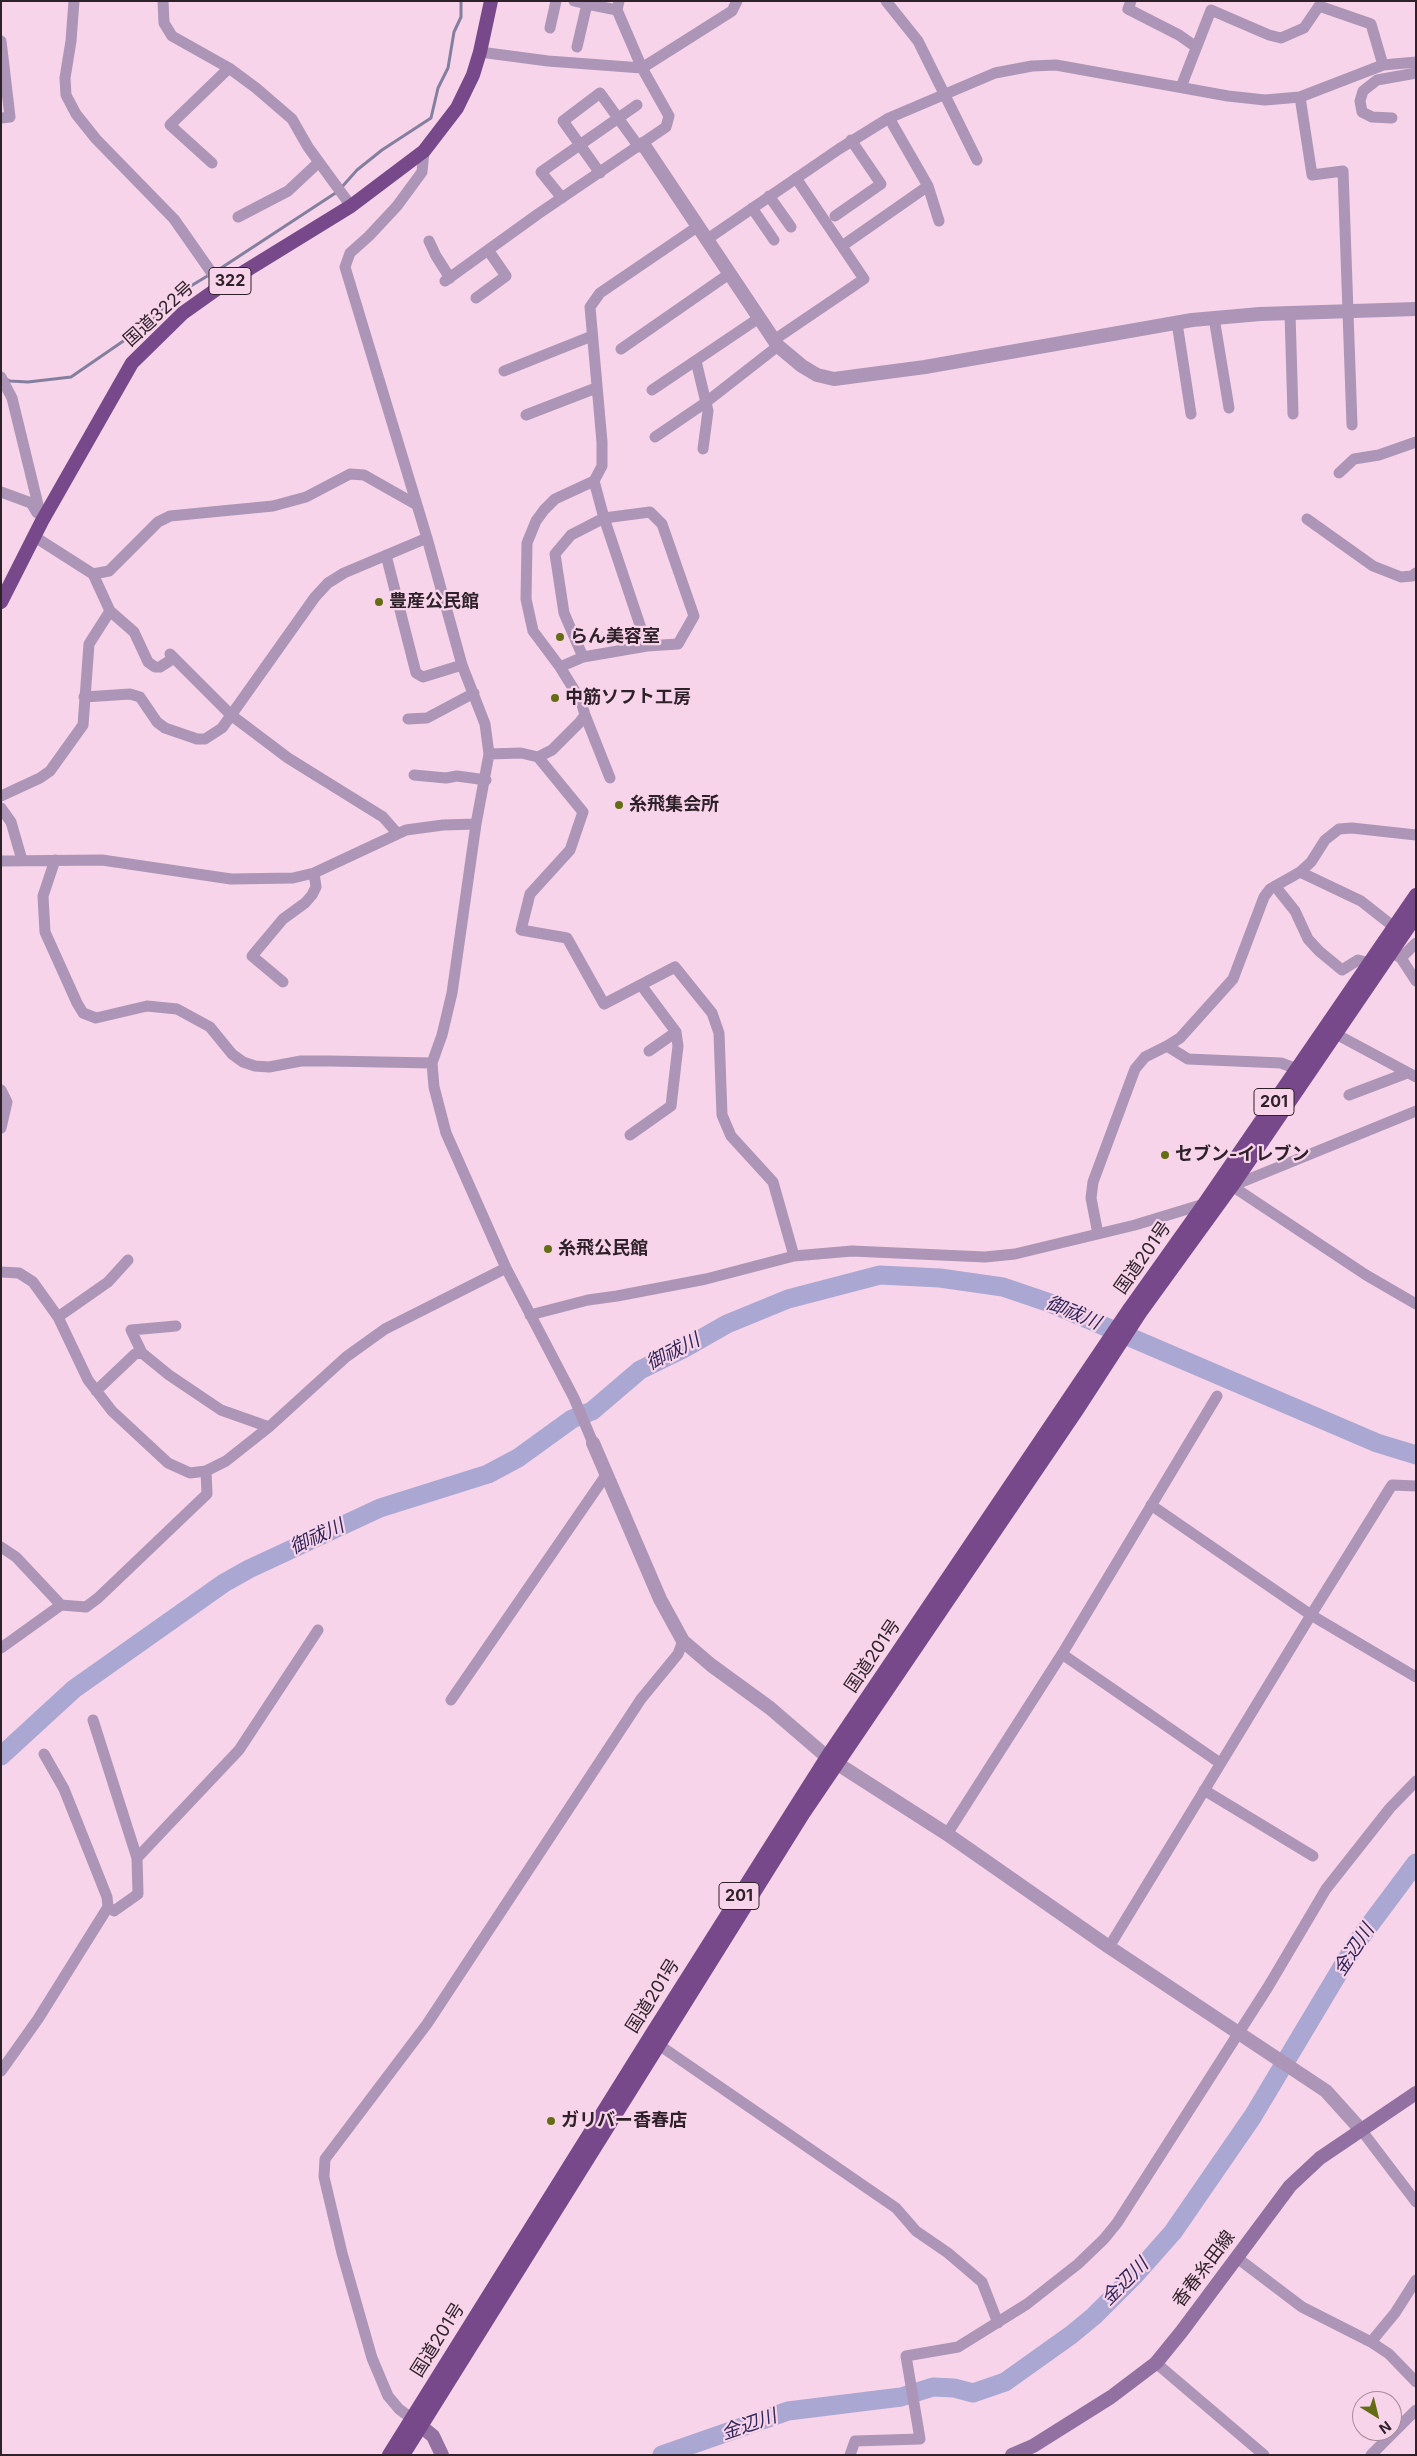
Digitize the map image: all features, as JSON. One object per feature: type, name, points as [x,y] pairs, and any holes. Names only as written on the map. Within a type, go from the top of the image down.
[{"type":"highway","name":"国道322号","points":[[1,602],[42,521],[132,363],[218,280],[424,151],[457,108],[480,52],[491,1]]},
{"type":"highway","name":"国道201号","points":[[403,2455],[416,2422],[832,1760],[1109,1350],[1204,1204],[1416,895]]},
{"type":"highway","name":"国道201号","points":[[1135,1310],[1232,1186],[1334,1033],[1396,955],[1416,916]]},
{"type":"highway","name":"国道201号","points":[[389,2455],[416,2422],[659,2046],[832,1760]]},
{"type":"main road","name":"香春糸田線","points":[[1012,2455],[1032,2446],[1111,2397],[1156,2363],[1290,2186],[1320,2158],[1416,2093]]},
{"type":"main road","points":[[416,2422],[433,2436],[442,2455]]},
{"type":"street","points":[[74,1],[71,41],[65,78],[66,96],[76,114],[96,139],[174,219],[218,280]]},
{"type":"street","points":[[163,1],[164,23],[172,36],[230,68],[292,119],[319,162],[348,200]]},
{"type":"street","points":[[550,28],[556,1]]},
{"type":"street","points":[[429,241],[448,279],[666,127],[669,116],[642,68],[618,5],[574,1]]},
{"type":"street","points":[[480,52],[548,62],[642,68],[732,11],[737,1]]},
{"type":"street","points":[[886,1],[918,41],[942,94],[977,160]]},
{"type":"street","points":[[1131,1],[1128,9],[1179,35],[1196,47]]},
{"type":"street","points":[[576,47],[587,2]]},
{"type":"street","points":[[1181,87],[1211,10],[1269,35],[1281,38],[1304,28],[1315,4],[1370,24],[1383,66]]},
{"type":"street","points":[[1,41],[10,117],[1,118]]},
{"type":"street","points":[[706,240],[851,140],[889,118],[995,73],[1032,66],[1056,65],[1228,96],[1265,100],[1300,97],[1383,66],[1416,62]]},
{"type":"street","points":[[212,163],[170,126],[230,68]]},
{"type":"street","points":[[1392,118],[1372,117],[1362,112],[1360,101],[1363,91],[1376,80],[1416,73]]},
{"type":"street","points":[[600,173],[563,120],[600,93],[641,146],[776,343],[817,375],[834,379],[925,367],[1214,318],[1290,313],[1416,309]]},
{"type":"street","points":[[1300,97],[1312,175],[1343,171],[1352,424]]},
{"type":"street","points":[[562,198],[542,172],[637,105]]},
{"type":"street","points":[[889,118],[928,186],[939,221]]},
{"type":"street","points":[[835,216],[881,184],[851,140]]},
{"type":"street","points":[[424,151],[422,172],[397,206],[370,236],[350,253],[345,266],[427,538],[462,665],[474,692],[484,724],[489,754],[486,780],[476,824],[452,993],[442,1035],[432,1063],[437,1105],[446,1133],[506,1268],[574,1398],[660,1599],[683,1641],[710,1665],[770,1708],[832,1760],[947,1834],[1109,1947],[1326,2091],[1362,2131],[1416,2202]]},
{"type":"street","points":[[238,217],[288,191],[319,162]]},
{"type":"street","points":[[655,437],[705,403],[776,343],[864,279],[796,178]]},
{"type":"street","points":[[842,246],[928,186]]},
{"type":"street","points":[[769,196],[791,227]]},
{"type":"street","points":[[752,208],[774,240]]},
{"type":"street","points":[[610,778],[584,715],[581,701],[560,667],[533,631],[526,599],[527,543],[536,521],[555,499],[594,481],[602,466],[602,442],[590,307],[600,293],[697,227]]},
{"type":"street","points":[[476,298],[506,276],[488,250]]},
{"type":"street","points":[[621,348],[729,274]]},
{"type":"street","points":[[1290,313],[1293,414]]},
{"type":"street","points":[[652,390],[759,318]]},
{"type":"street","points":[[1214,318],[1229,408]]},
{"type":"street","points":[[1177,323],[1191,414]]},
{"type":"street","points":[[504,371],[592,336]]},
{"type":"street","points":[[696,361],[708,410],[703,449]]},
{"type":"street","points":[[3,381],[12,398],[42,521]]},
{"type":"street","points":[[526,415],[596,388]]},
{"type":"street","points":[[1339,473],[1354,459],[1379,455],[1416,442]]},
{"type":"street","points":[[93,574],[109,571],[158,522],[170,516],[273,506],[306,497],[350,474],[364,475],[417,505]]},
{"type":"street","points":[[594,481],[604,518],[647,646]]},
{"type":"street","points":[[1,492],[32,503],[42,521]]},
{"type":"street","points":[[560,667],[583,657],[647,646],[678,644],[694,616],[662,524],[650,512],[604,518],[571,535],[555,554],[564,613],[583,657]]},
{"type":"street","points":[[1307,519],[1373,566],[1401,577],[1412,576],[1416,573]]},
{"type":"street","points":[[35,537],[93,574],[110,611],[134,632],[148,662],[155,667],[160,667],[172,656],[231,716],[288,758],[384,817],[397,833]]},
{"type":"street","points":[[84,697],[130,694],[140,697],[158,722],[165,728],[197,739],[205,739],[222,728],[315,597],[328,583],[344,573],[427,538]]},
{"type":"street","points":[[386,555],[416,673],[423,677],[462,665]]},
{"type":"street","points":[[1,796],[40,778],[50,771],[82,725],[89,644],[110,611]]},
{"type":"street","points":[[408,719],[427,718],[474,692]]},
{"type":"street","points":[[538,757],[552,750],[579,723],[584,715]]},
{"type":"street","points":[[489,754],[521,753],[538,757],[582,812],[570,850],[530,894],[521,930],[567,938],[604,1004],[675,967],[712,1013],[719,1033],[722,1115],[731,1136],[773,1182],[794,1256]]},
{"type":"street","points":[[414,775],[446,778],[457,776],[486,780]]},
{"type":"street","points":[[1,808],[11,822],[22,860]]},
{"type":"street","points":[[1,861],[102,860],[231,879],[293,878],[314,874],[397,833],[420,827],[476,824]]},
{"type":"street","points":[[1098,1234],[1091,1198],[1093,1182],[1135,1069],[1145,1058],[1180,1038],[1233,979],[1264,897],[1275,886],[1300,872],[1311,862],[1326,840],[1339,829],[1352,828],[1416,835]]},
{"type":"street","points":[[55,860],[43,896],[45,932],[62,972],[83,1013],[96,1018],[147,1006],[177,1010],[210,1026],[232,1054],[244,1062],[255,1066],[269,1067],[301,1061],[330,1060],[432,1063]]},
{"type":"street","points":[[1300,872],[1361,901],[1394,927]]},
{"type":"street","points":[[283,982],[252,956],[284,919],[312,895],[316,887],[314,874]]},
{"type":"street","points":[[1275,886],[1295,911],[1308,939],[1318,951],[1342,970],[1358,960],[1369,964]]},
{"type":"street","points":[[1416,943],[1396,955],[1416,981]]},
{"type":"street","points":[[630,1135],[672,1106],[678,1046],[676,1032],[641,985]]},
{"type":"street","points":[[649,1051],[676,1032]]},
{"type":"street","points":[[1334,1033],[1411,1075]]},
{"type":"street","points":[[1167,1046],[1188,1059],[1281,1063],[1297,1069]]},
{"type":"street","points":[[1350,1094],[1411,1075]]},
{"type":"street","points":[[1,1090],[7,1102],[1,1128]]},
{"type":"street","points":[[1232,1186],[1416,1111]]},
{"type":"street","points":[[1232,1186],[1366,1275],[1416,1304]]},
{"type":"street","points":[[530,1315],[588,1300],[706,1279],[794,1256],[852,1251],[985,1257],[1015,1254],[1135,1226],[1204,1204]]},
{"type":"street","points":[[58,1317],[108,1282],[128,1260]]},
{"type":"street","points":[[1,1272],[19,1273],[26,1276],[41,1290],[58,1317],[88,1380],[112,1411],[168,1463],[190,1473],[206,1471],[226,1461],[268,1427],[346,1357],[385,1329],[506,1268]]},
{"type":"street","points":[[176,1326],[131,1330],[142,1353],[169,1375],[222,1410],[268,1427]]},
{"type":"street","points":[[96,1391],[136,1354],[142,1353]]},
{"type":"street","points":[[947,1834],[1062,1654],[1217,1396]]},
{"type":"street","points":[[1,1648],[61,1605],[86,1607],[98,1598],[207,1494],[206,1471]]},
{"type":"street","points":[[451,1700],[606,1474]]},
{"type":"street","points":[[1109,1947],[1220,1763],[1392,1486],[1416,1486]]},
{"type":"street","points":[[1151,1505],[1311,1615],[1416,1677]]},
{"type":"street","points":[[1,1547],[16,1557],[61,1605]]},
{"type":"street","points":[[137,1858],[239,1750],[318,1630]]},
{"type":"street","points":[[416,2422],[388,2396],[372,2358],[342,2253],[324,2177],[324,2159],[442,2002],[641,1699],[678,1654],[683,1641]]},
{"type":"street","points":[[1062,1654],[1220,1763]]},
{"type":"street","points":[[93,1720],[137,1858],[138,1894],[114,1911],[108,1907]]},
{"type":"street","points":[[1,2071],[38,2019],[108,1907],[107,1897],[64,1788],[44,1754]]},
{"type":"street","points":[[850,2455],[855,2441],[920,2439],[906,2356],[958,2347],[1027,2304],[1078,2264],[1104,2239],[1117,2223],[1240,2035],[1326,1889],[1390,1808],[1416,1781]]},
{"type":"street","points":[[1204,1790],[1313,1856]]},
{"type":"street","points":[[659,2046],[896,2208],[916,2231],[948,2253],[982,2282],[998,2323]]},
{"type":"street","points":[[1236,2257],[1302,2307],[1371,2342],[1389,2354],[1416,2382]]},
{"type":"street","points":[[1371,2342],[1412,2296],[1416,2280]]},
{"type":"street","points":[[1156,2363],[1264,2455]]},
{"type":"street","points":[[1371,2455],[1416,2410]]},
{"type":"waterway","points":[[341,188],[357,170],[382,150],[431,118],[438,88],[448,68],[454,32],[461,17],[461,1]]},
{"type":"waterway","points":[[215,272],[337,192]]},
{"type":"waterway","points":[[6,379],[28,382],[71,377],[151,322],[171,298],[209,275]]},
{"type":"waterway","name":"御祓川","points":[[1,1756],[74,1689],[224,1583],[249,1569],[380,1508],[488,1474],[518,1458],[572,1419],[592,1411],[640,1370],[683,1349],[727,1324],[788,1299],[880,1275],[940,1278],[1003,1287],[1050,1303],[1377,1443],[1416,1455]]},
{"type":"waterway","name":"金辺川","points":[[662,2455],[788,2411],[901,2397],[933,2387],[954,2388],[973,2393],[1005,2382],[1071,2335],[1094,2316],[1135,2275],[1173,2232],[1253,2116],[1357,1942],[1416,1863]]},
{"type":"place","name":"豊産公民館","points":[[379,602]]},
{"type":"place","name":"らん美容室","points":[[560,637]]},
{"type":"place","name":"中筋ソフト工房","points":[[555,698]]},
{"type":"place","name":"糸飛集会所","points":[[619,805]]},
{"type":"place","name":"セブン-イレブン","points":[[1165,1155]]},
{"type":"place","name":"糸飛公民館","points":[[548,1249]]},
{"type":"place","name":"ガリバー香春店","points":[[551,2121]]}]
